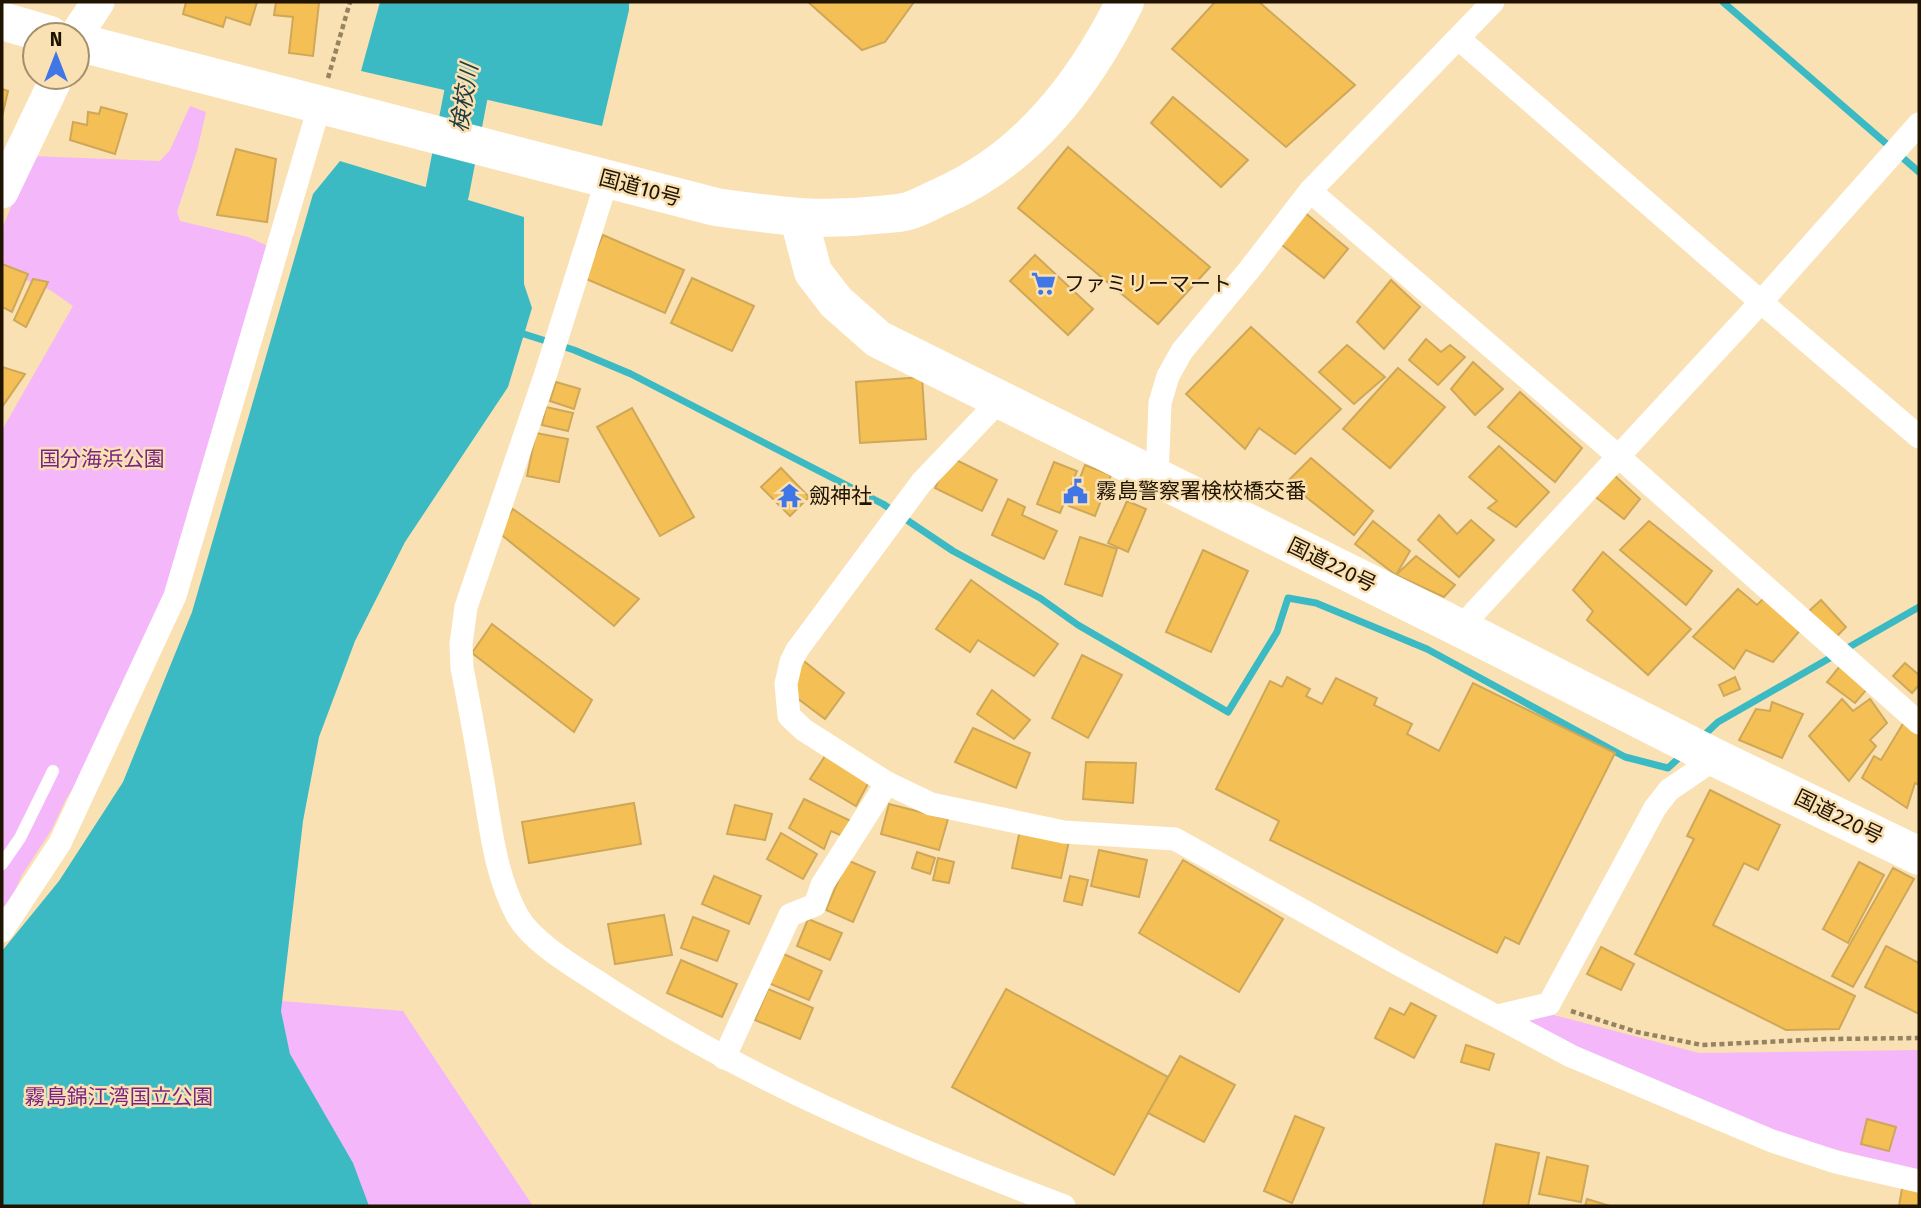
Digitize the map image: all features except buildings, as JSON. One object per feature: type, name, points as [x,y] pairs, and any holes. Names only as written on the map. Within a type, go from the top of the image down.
[{"type":"highway","name":"国道10号","points":[[91,46],[716,207],[799,219],[848,218],[908,211],[961,188],[1012,155],[1059,108],[1102,47],[1125,2]]},
{"type":"highway","name":"国道220号","points":[[799,219],[813,272],[836,302],[877,339],[1716,758],[1919,856]]},
{"type":"street","points":[[85,21],[98,2]]},
{"type":"street","points":[[1157,478],[1160,403],[1168,376],[1182,351],[1310,191],[1493,2]]},
{"type":"street","points":[[1459,39],[1919,437]]},
{"type":"street","points":[[2,192],[50,91]]},
{"type":"street","points":[[2,931],[60,843],[175,596],[331,107]]},
{"type":"street","points":[[1460,628],[1761,302],[1919,124]]},
{"type":"street","points":[[599,177],[569,300],[466,607],[461,643],[462,668],[496,856],[508,894],[519,917],[537,938],[572,965],[724,1058],[855,1122],[1064,1206]]},
{"type":"street","points":[[1310,191],[1618,456],[1919,723]]},
{"type":"street","points":[[999,401],[921,483],[797,650],[786,684],[786,700],[789,716],[804,730],[887,783],[931,804],[1064,832],[1175,839],[1400,965],[1571,1056],[1772,1141],[1836,1162],[1919,1181]]},
{"type":"street","points":[[1498,1016],[1549,1004],[1655,808],[1669,790],[1716,758]]},
{"type":"street","points":[[724,1058],[790,915],[815,905],[822,885],[887,783]]},
{"type":"lane","points":[[2,864],[20,838],[53,771]]},
{"type":"path","points":[[331,107],[349,2]]},
{"type":"path","points":[[1549,1004],[1637,1032],[1702,1045],[1788,1040],[1919,1038]]},
{"type":"green space","name":"国分海浜公園","points":[[190,106],[206,112],[197,151],[177,212],[180,221],[248,237],[268,246],[169,590],[80,778],[66,799],[52,829],[22,875],[10,901],[2,908],[2,430],[73,306],[50,290],[2,270],[2,229],[32,156],[160,161],[170,150]]},
{"type":"green space","name":"霧島錦江湾国立公園","points":[[2,978],[403,1011],[533,1206],[2,1206]]},
{"type":"green space","points":[[1550,1014],[1699,1053],[1919,1050],[1919,1172],[1772,1132],[1629,1073],[1527,1022]]},
{"type":"water","points":[[380,2],[629,2],[602,126],[361,71]]},
{"type":"water","points":[[340,161],[524,217],[524,284],[532,308],[508,387],[405,542],[355,641],[319,737],[303,821],[281,1011],[290,1054],[353,1163],[369,1206],[2,1206],[2,951],[59,881],[123,782],[192,612],[313,194]]},
{"type":"waterway","name":"検校川","points":[[447,193],[466,94],[476,2]]},
{"type":"waterway","points":[[1723,2],[1919,172]]},
{"type":"waterway","points":[[524,334],[574,350],[631,374],[883,504],[953,551],[1040,598],[1078,625],[1228,712],[1277,632],[1288,598],[1316,603],[1427,649],[1625,757],[1668,768],[1682,755]]},
{"type":"waterway","points":[[1701,738],[1718,722],[1919,607]]},
{"type":"place","name":"ファミリーマート","points":[[1044,284]]},
{"type":"place","name":"霧島警察署検校橋交番","points":[[1076,491]]},
{"type":"place","name":"劔神社","points":[[789,496]]}]
